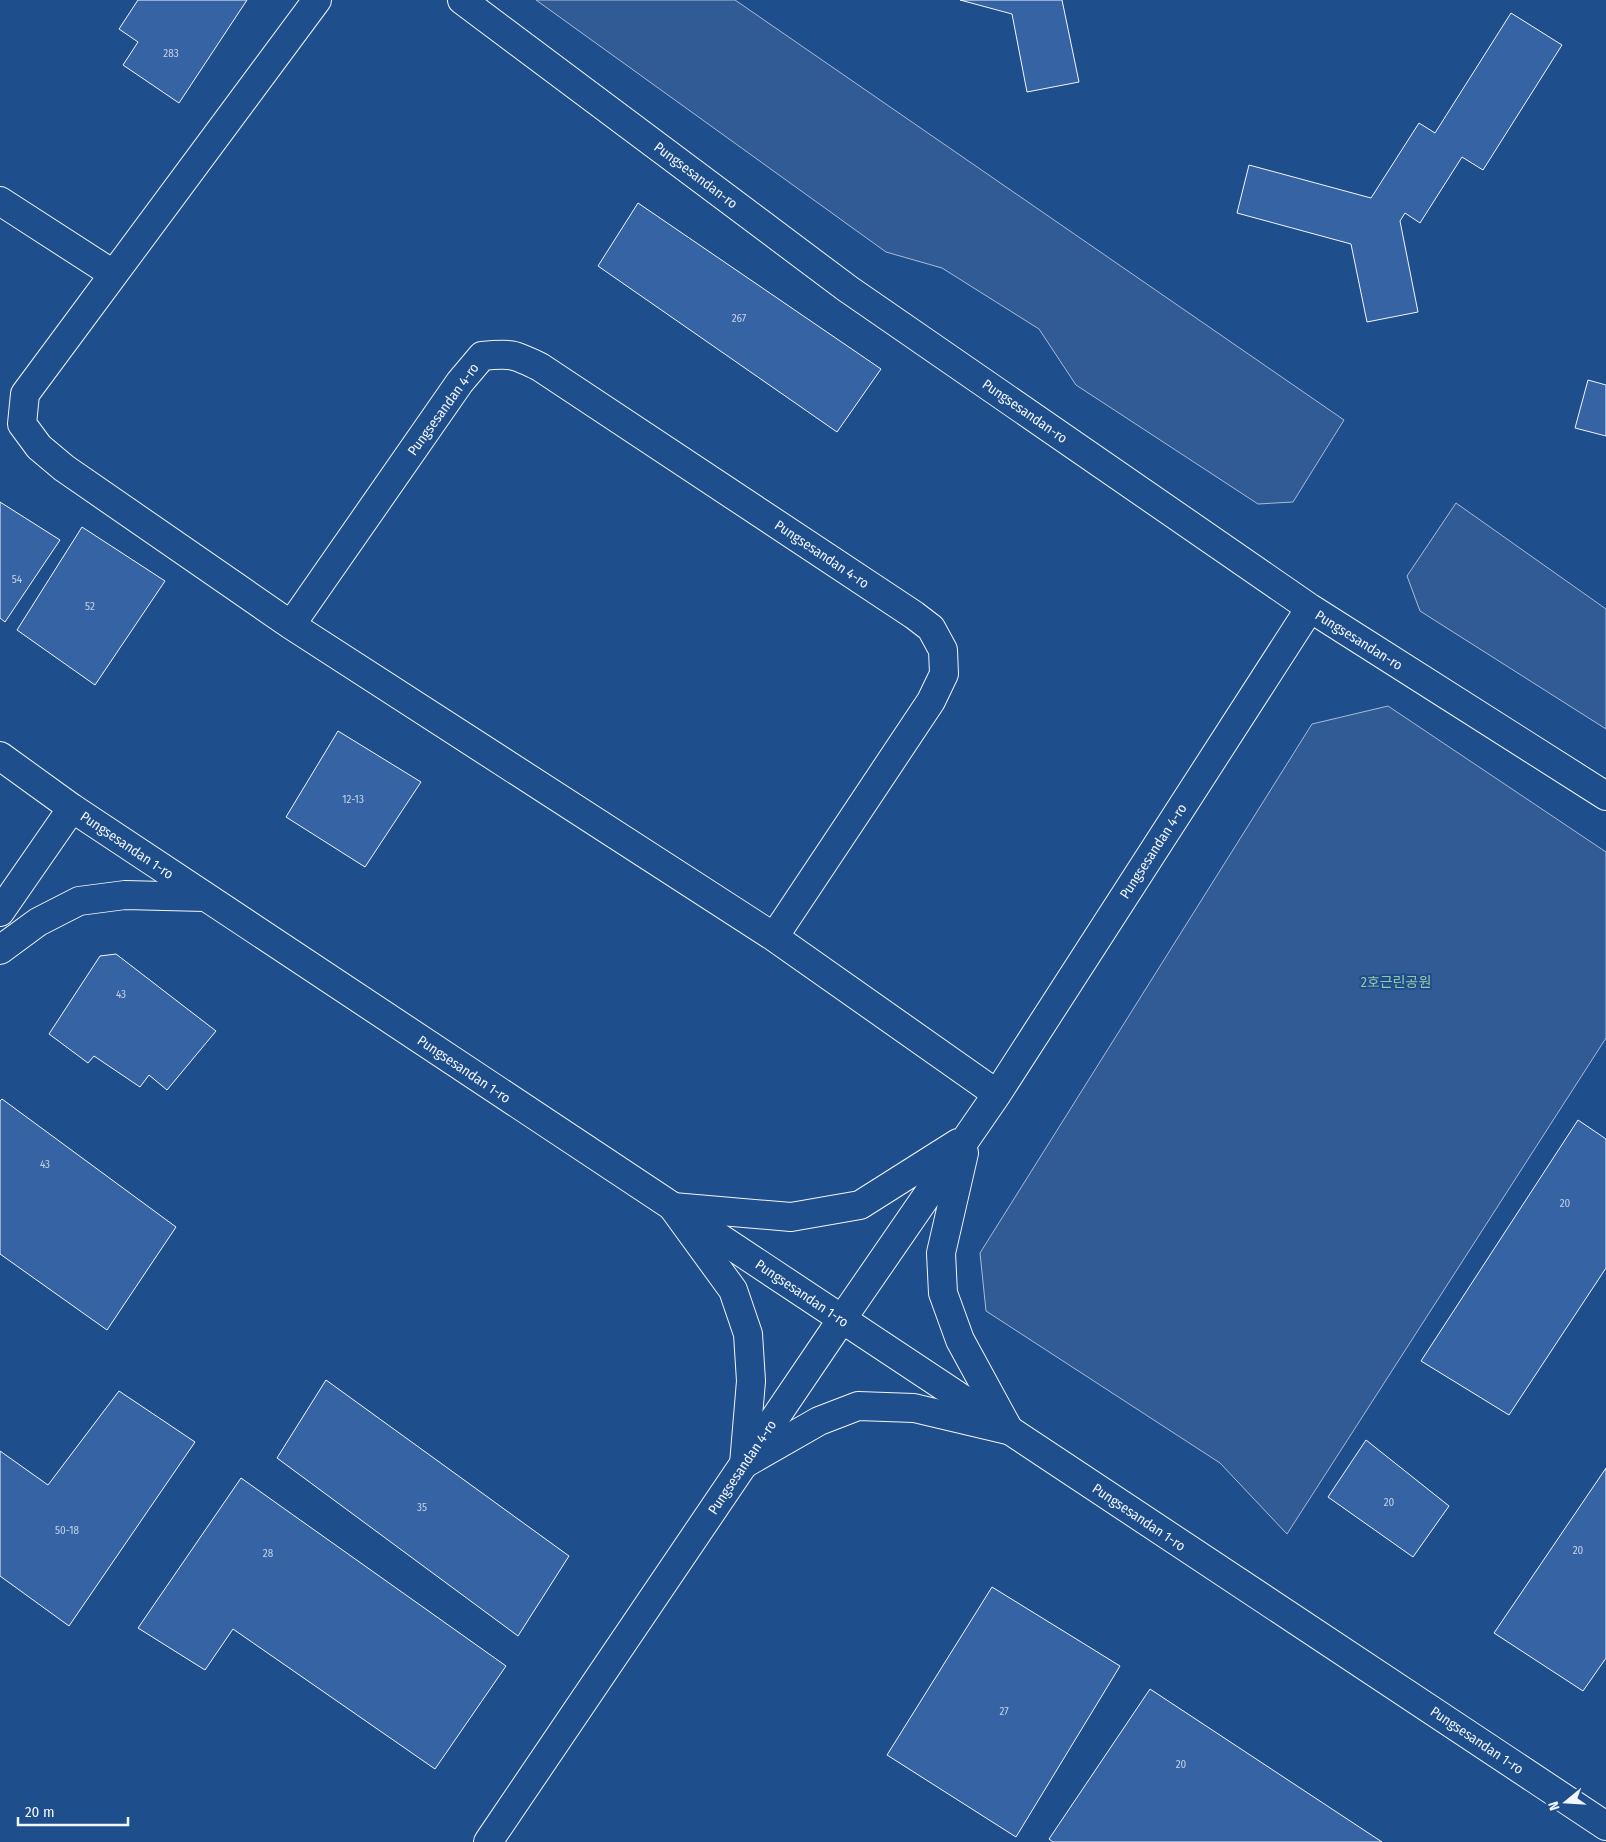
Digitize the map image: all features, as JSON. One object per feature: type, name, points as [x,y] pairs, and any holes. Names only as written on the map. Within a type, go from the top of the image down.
[{"type":"street","points":[[317,0],[25,394],[22,424],[40,447],[64,468],[290,625],[774,937],[997,1094]]},
{"type":"street","name":"Pungsesandan-ro","points":[[462,0],[848,289],[1310,608],[1606,796]]},
{"type":"street","points":[[0,201],[114,274]]},
{"type":"street","name":"Pungsesandan 4-ro","points":[[290,625],[460,382],[482,356],[516,355],[540,366],[914,615],[931,628],[943,650],[944,674],[931,701],[774,937]]},
{"type":"street","name":"Pungsesandan 4-ro","points":[[488,1842],[842,1319],[997,1094],[1310,608]]},
{"type":"street","name":"Pungsesandan 1-ro","points":[[0,756],[72,808],[205,897],[1606,1826]]},
{"type":"street","points":[[0,912],[72,808]]},
{"type":"street","points":[[0,950],[38,922],[79,901],[126,894],[205,897]]},
{"type":"street","points":[[673,1207],[791,1217],[860,1205],[968,1136]]},
{"type":"street","points":[[968,1136],[941,1253],[943,1293],[960,1340],[1009,1430]]},
{"type":"street","points":[[673,1207],[733,1290],[748,1334],[751,1381],[744,1464]]},
{"type":"street","points":[[744,1464],[818,1421],[858,1406],[914,1408],[1009,1430]]},
{"type":"shaded area","points":[[536,0],[735,0],[1344,420],[1293,502],[1258,504],[1076,385],[1039,329],[942,268],[886,252]]},
{"type":"shaded area","points":[[1456,503],[1606,609],[1606,729],[1420,611],[1407,576]]},
{"type":"shaded area","name":"2호근린공원","points":[[1388,706],[1606,852],[1606,1038],[1287,1534],[1220,1463],[986,1311],[980,1253],[1312,724]]},
{"type":"building","points":[[138,0],[247,0],[179,103],[123,65],[138,42],[119,29]]},
{"type":"building","points":[[960,0],[1062,0],[1079,82],[1027,92],[1012,14]]},
{"type":"building","points":[[1511,13],[1562,45],[1483,170],[1462,157],[1420,223],[1405,213],[1400,221],[1418,312],[1367,322],[1351,244],[1237,213],[1249,165],[1371,198],[1419,123],[1435,133]]},
{"type":"building","points":[[638,203],[881,369],[837,432],[598,266]]},
{"type":"building","points":[[1588,380],[1606,385],[1606,436],[1575,428]]},
{"type":"building","points":[[0,502],[60,540],[5,622],[0,618]]},
{"type":"building","points":[[82,527],[165,581],[95,685],[17,630]]},
{"type":"building","points":[[338,731],[421,782],[365,867],[286,817]]},
{"type":"building","points":[[116,954],[216,1031],[167,1090],[149,1075],[140,1087],[94,1056],[88,1063],[49,1034],[100,956]]},
{"type":"building","points":[[2,1099],[176,1227],[107,1330],[0,1254],[0,1101]]},
{"type":"building","points":[[1578,1120],[1606,1139],[1606,1268],[1509,1415],[1421,1361]]},
{"type":"building","points":[[326,1380],[569,1556],[518,1636],[277,1458]]},
{"type":"building","points":[[119,1391],[195,1442],[69,1626],[0,1576],[0,1451],[48,1485]]},
{"type":"building","points":[[1366,1440],[1449,1506],[1413,1557],[1328,1497]]},
{"type":"building","points":[[1606,1468],[1606,1658],[1583,1691],[1494,1633]]},
{"type":"building","points":[[241,1478],[506,1666],[435,1769],[233,1629],[205,1670],[138,1628]]},
{"type":"building","points":[[992,1587],[1120,1666],[1016,1837],[887,1755]]},
{"type":"building","points":[[1150,1689],[1382,1842],[1053,1842],[1049,1839]]}]
